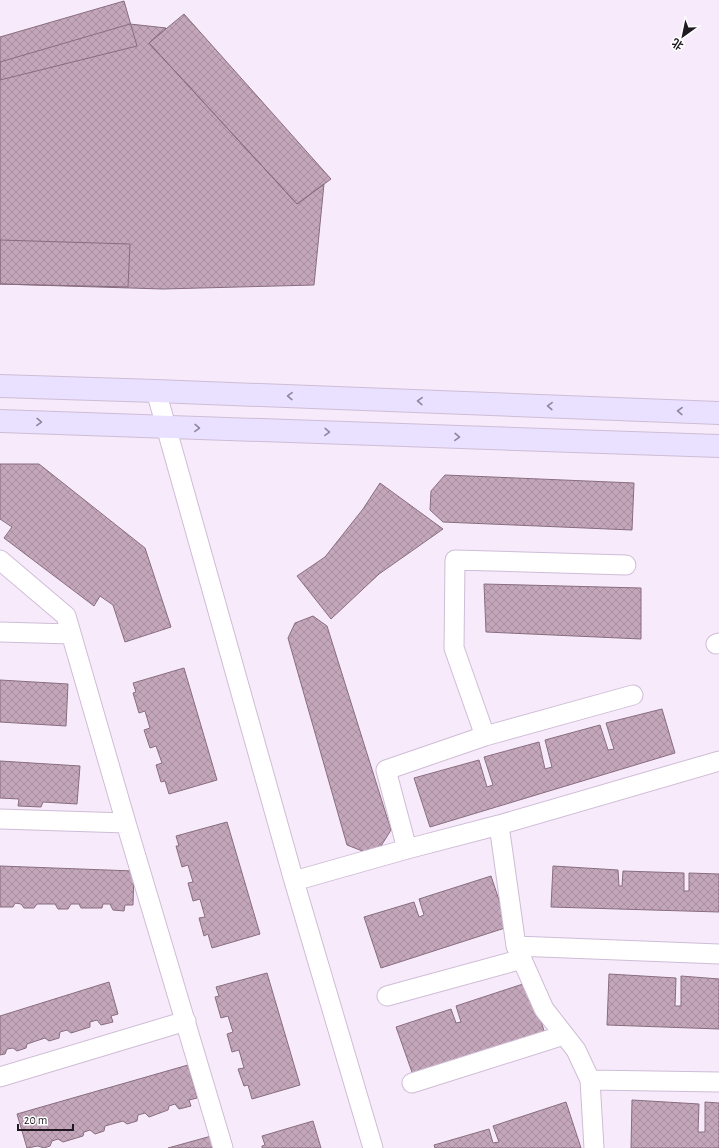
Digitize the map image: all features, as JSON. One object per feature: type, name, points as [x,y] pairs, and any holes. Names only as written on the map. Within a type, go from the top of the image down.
[{"type":"street","points":[[0,386],[719,413]]},
{"type":"street","points":[[156,391],[294,881],[373,1148]]},
{"type":"street","points":[[0,421],[719,446]]},
{"type":"street","points":[[0,560],[66,616],[223,1148]]},
{"type":"street","points":[[485,736],[454,648],[455,560],[626,564]]},
{"type":"street","points":[[0,632],[71,634]]},
{"type":"street","points":[[408,849],[386,770],[485,736],[633,695]]},
{"type":"street","points":[[294,881],[499,825],[719,761]]},
{"type":"street","points":[[0,819],[126,822]]},
{"type":"street","points":[[499,825],[519,952],[544,1009],[576,1050],[590,1080],[594,1148]]},
{"type":"street","points":[[387,996],[519,952],[719,954]]},
{"type":"street","points":[[0,1077],[186,1021]]},
{"type":"street","points":[[412,1083],[564,1035]]},
{"type":"street","points":[[590,1080],[719,1082]]},
{"type":"building","points":[[124,1],[137,46],[0,80],[0,37]]},
{"type":"building","points":[[184,14],[331,179],[297,204],[149,43]]},
{"type":"building","points":[[130,24],[166,28],[149,43],[297,204],[324,184],[314,285],[163,289],[0,284],[0,62]]},
{"type":"building","points":[[0,240],[130,244],[128,287],[0,284]]},
{"type":"building","points":[[0,464],[39,464],[145,548],[171,627],[125,642],[113,605],[100,596],[94,606],[4,538],[12,527],[0,519]]},
{"type":"building","points":[[445,475],[634,483],[632,530],[443,522],[430,510],[431,491]]},
{"type":"building","points":[[380,483],[443,529],[379,574],[331,619],[297,576],[325,557],[363,509]]},
{"type":"building","points":[[484,584],[641,588],[641,639],[486,632]]},
{"type":"building","points":[[313,616],[327,626],[391,830],[381,846],[365,852],[347,845],[288,638],[295,623]]},
{"type":"building","points":[[184,668],[217,780],[169,794],[165,781],[161,782],[156,765],[162,763],[156,746],[150,748],[144,730],[150,728],[145,711],[139,713],[133,693],[136,692],[133,683]]},
{"type":"building","points":[[0,680],[68,684],[66,726],[0,722]]},
{"type":"building","points":[[662,709],[675,753],[430,827],[414,778],[479,760],[487,787],[493,785],[484,757],[539,742],[545,769],[552,767],[545,740],[600,725],[608,750],[614,749],[606,723]]},
{"type":"building","points":[[0,761],[80,766],[77,804],[43,802],[41,807],[18,806],[19,799],[0,798]]},
{"type":"building","points":[[227,822],[260,934],[212,948],[208,934],[204,936],[199,918],[205,917],[200,899],[193,901],[188,883],[193,882],[188,865],[182,867],[176,846],[179,846],[176,836]]},
{"type":"building","points":[[0,866],[134,871],[133,905],[125,905],[124,911],[113,910],[110,904],[103,904],[102,908],[81,908],[79,904],[71,904],[68,909],[58,909],[55,904],[37,904],[34,908],[24,908],[21,904],[15,903],[13,907],[0,907]]},
{"type":"building","points":[[553,866],[618,870],[619,886],[622,886],[623,871],[684,873],[684,891],[689,891],[689,873],[719,874],[719,912],[551,907]]},
{"type":"building","points":[[491,876],[508,927],[381,968],[364,917],[414,902],[419,917],[424,915],[419,899]]},
{"type":"building","points":[[267,973],[300,1085],[252,1099],[248,1085],[244,1086],[238,1069],[244,1068],[239,1050],[232,1052],[227,1034],[233,1032],[228,1016],[221,1018],[215,997],[219,996],[216,987]]},
{"type":"building","points":[[609,974],[676,978],[675,1006],[681,1006],[681,976],[719,979],[719,1029],[607,1025]]},
{"type":"building","points":[[109,982],[118,1014],[111,1016],[113,1022],[101,1025],[97,1020],[90,1022],[90,1027],[71,1033],[67,1030],[60,1032],[59,1038],[49,1041],[45,1038],[27,1044],[26,1048],[17,1051],[13,1048],[7,1049],[5,1054],[0,1055],[0,1016]]},
{"type":"building","points":[[529,982],[545,1034],[413,1075],[396,1027],[451,1009],[456,1023],[461,1022],[456,1006]]},
{"type":"building","points":[[188,1065],[197,1098],[189,1100],[191,1106],[179,1109],[175,1104],[169,1106],[168,1110],[149,1117],[145,1113],[138,1115],[137,1121],[127,1124],[123,1121],[105,1126],[104,1131],[95,1134],[90,1130],[84,1132],[83,1136],[63,1142],[58,1139],[52,1141],[50,1146],[44,1148],[38,1146],[27,1148],[17,1114]]},
{"type":"building","points":[[632,1100],[699,1104],[698,1132],[705,1132],[705,1102],[719,1103],[719,1148],[631,1148]]},
{"type":"building","points":[[566,1102],[581,1148],[435,1148],[434,1145],[489,1129],[493,1143],[499,1142],[493,1126]]},
{"type":"building","points":[[313,1121],[321,1148],[262,1148],[262,1146],[265,1145],[262,1136]]},
{"type":"building","points":[[215,1135],[219,1148],[168,1148]]}]
